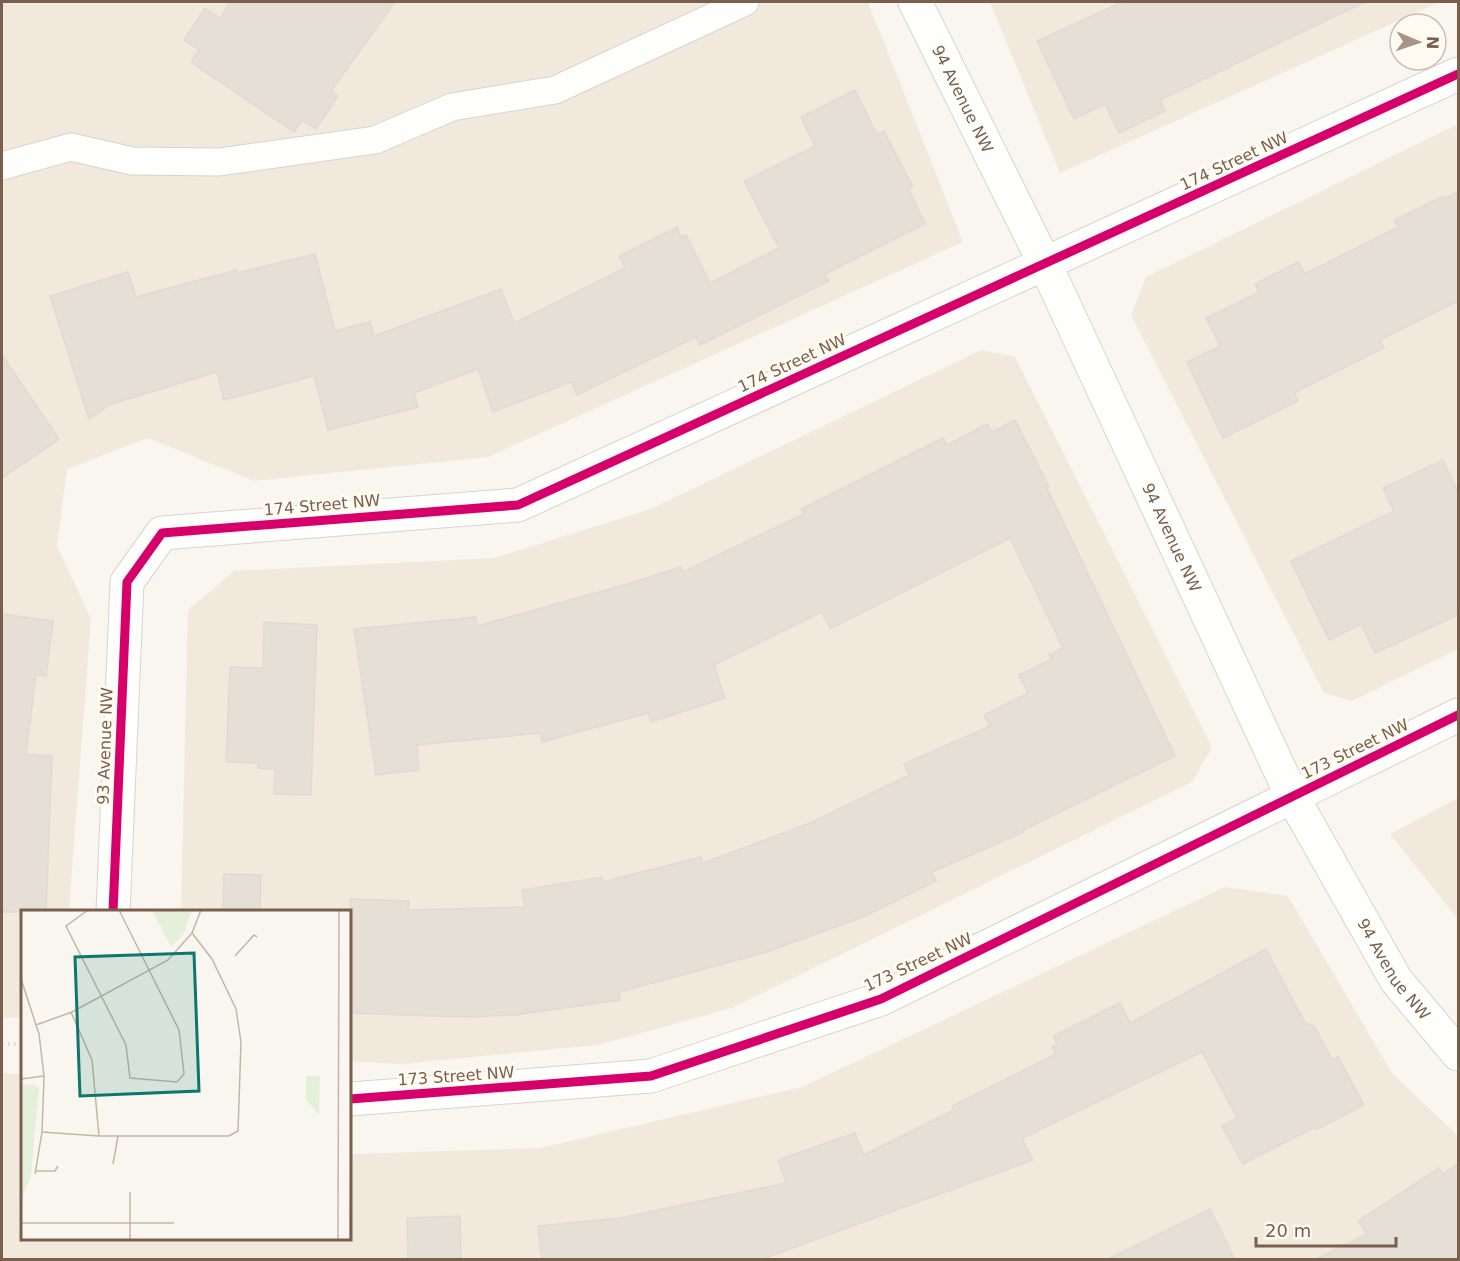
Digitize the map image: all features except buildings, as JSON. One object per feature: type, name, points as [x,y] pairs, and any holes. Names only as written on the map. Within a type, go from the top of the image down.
[{"type":"street","name":"94 Avenue NW","points":[[915,2],[1045,264],[1292,796],[1396,980],[1458,1054]]},
{"type":"street","name":"174 Street NW","points":[[127,582],[162,533],[518,505],[1458,74]]},
{"type":"street","name":"93 Avenue NW","points":[[112,910],[127,582]]},
{"type":"street","name":"173 Street NW","points":[[351,1099],[651,1076],[881,999],[1458,715]]},
{"type":"lane","points":[[2,165],[71,147],[132,161],[219,162],[375,140],[452,107],[555,90],[745,2]]},
{"type":"path","points":[[2,1044],[21,1044]]},
{"type":"shaded area","points":[[2,2],[868,2],[963,242],[488,457],[254,481],[148,438],[67,469],[57,546],[91,619],[69,910],[21,910],[21,1017],[2,1018]]},
{"type":"shaded area","points":[[990,2],[1440,2],[1418,12],[1388,12],[1388,25],[1060,173]]},
{"type":"shaded area","points":[[1458,124],[1458,649],[1352,701],[1324,693],[1131,315],[1146,277]]},
{"type":"shaded area","points":[[981,350],[1015,357],[1212,747],[1192,782],[732,1008],[598,1045],[399,1064],[351,1061],[351,910],[181,910],[188,610],[234,571],[494,558],[651,509]]},
{"type":"shaded area","points":[[1458,798],[1458,919],[1390,834]]},
{"type":"shaded area","points":[[1225,887],[1288,896],[1392,1073],[1458,1136],[1458,1259],[2,1260],[2,1073],[21,1074],[21,1240],[351,1240],[351,1154],[540,1148],[802,1087]]},
{"type":"cycle path","points":[[113,910],[127,582],[162,533],[518,505],[1458,74]]},
{"type":"cycle path","points":[[351,1099],[651,1076],[881,999],[1458,715]]}]
